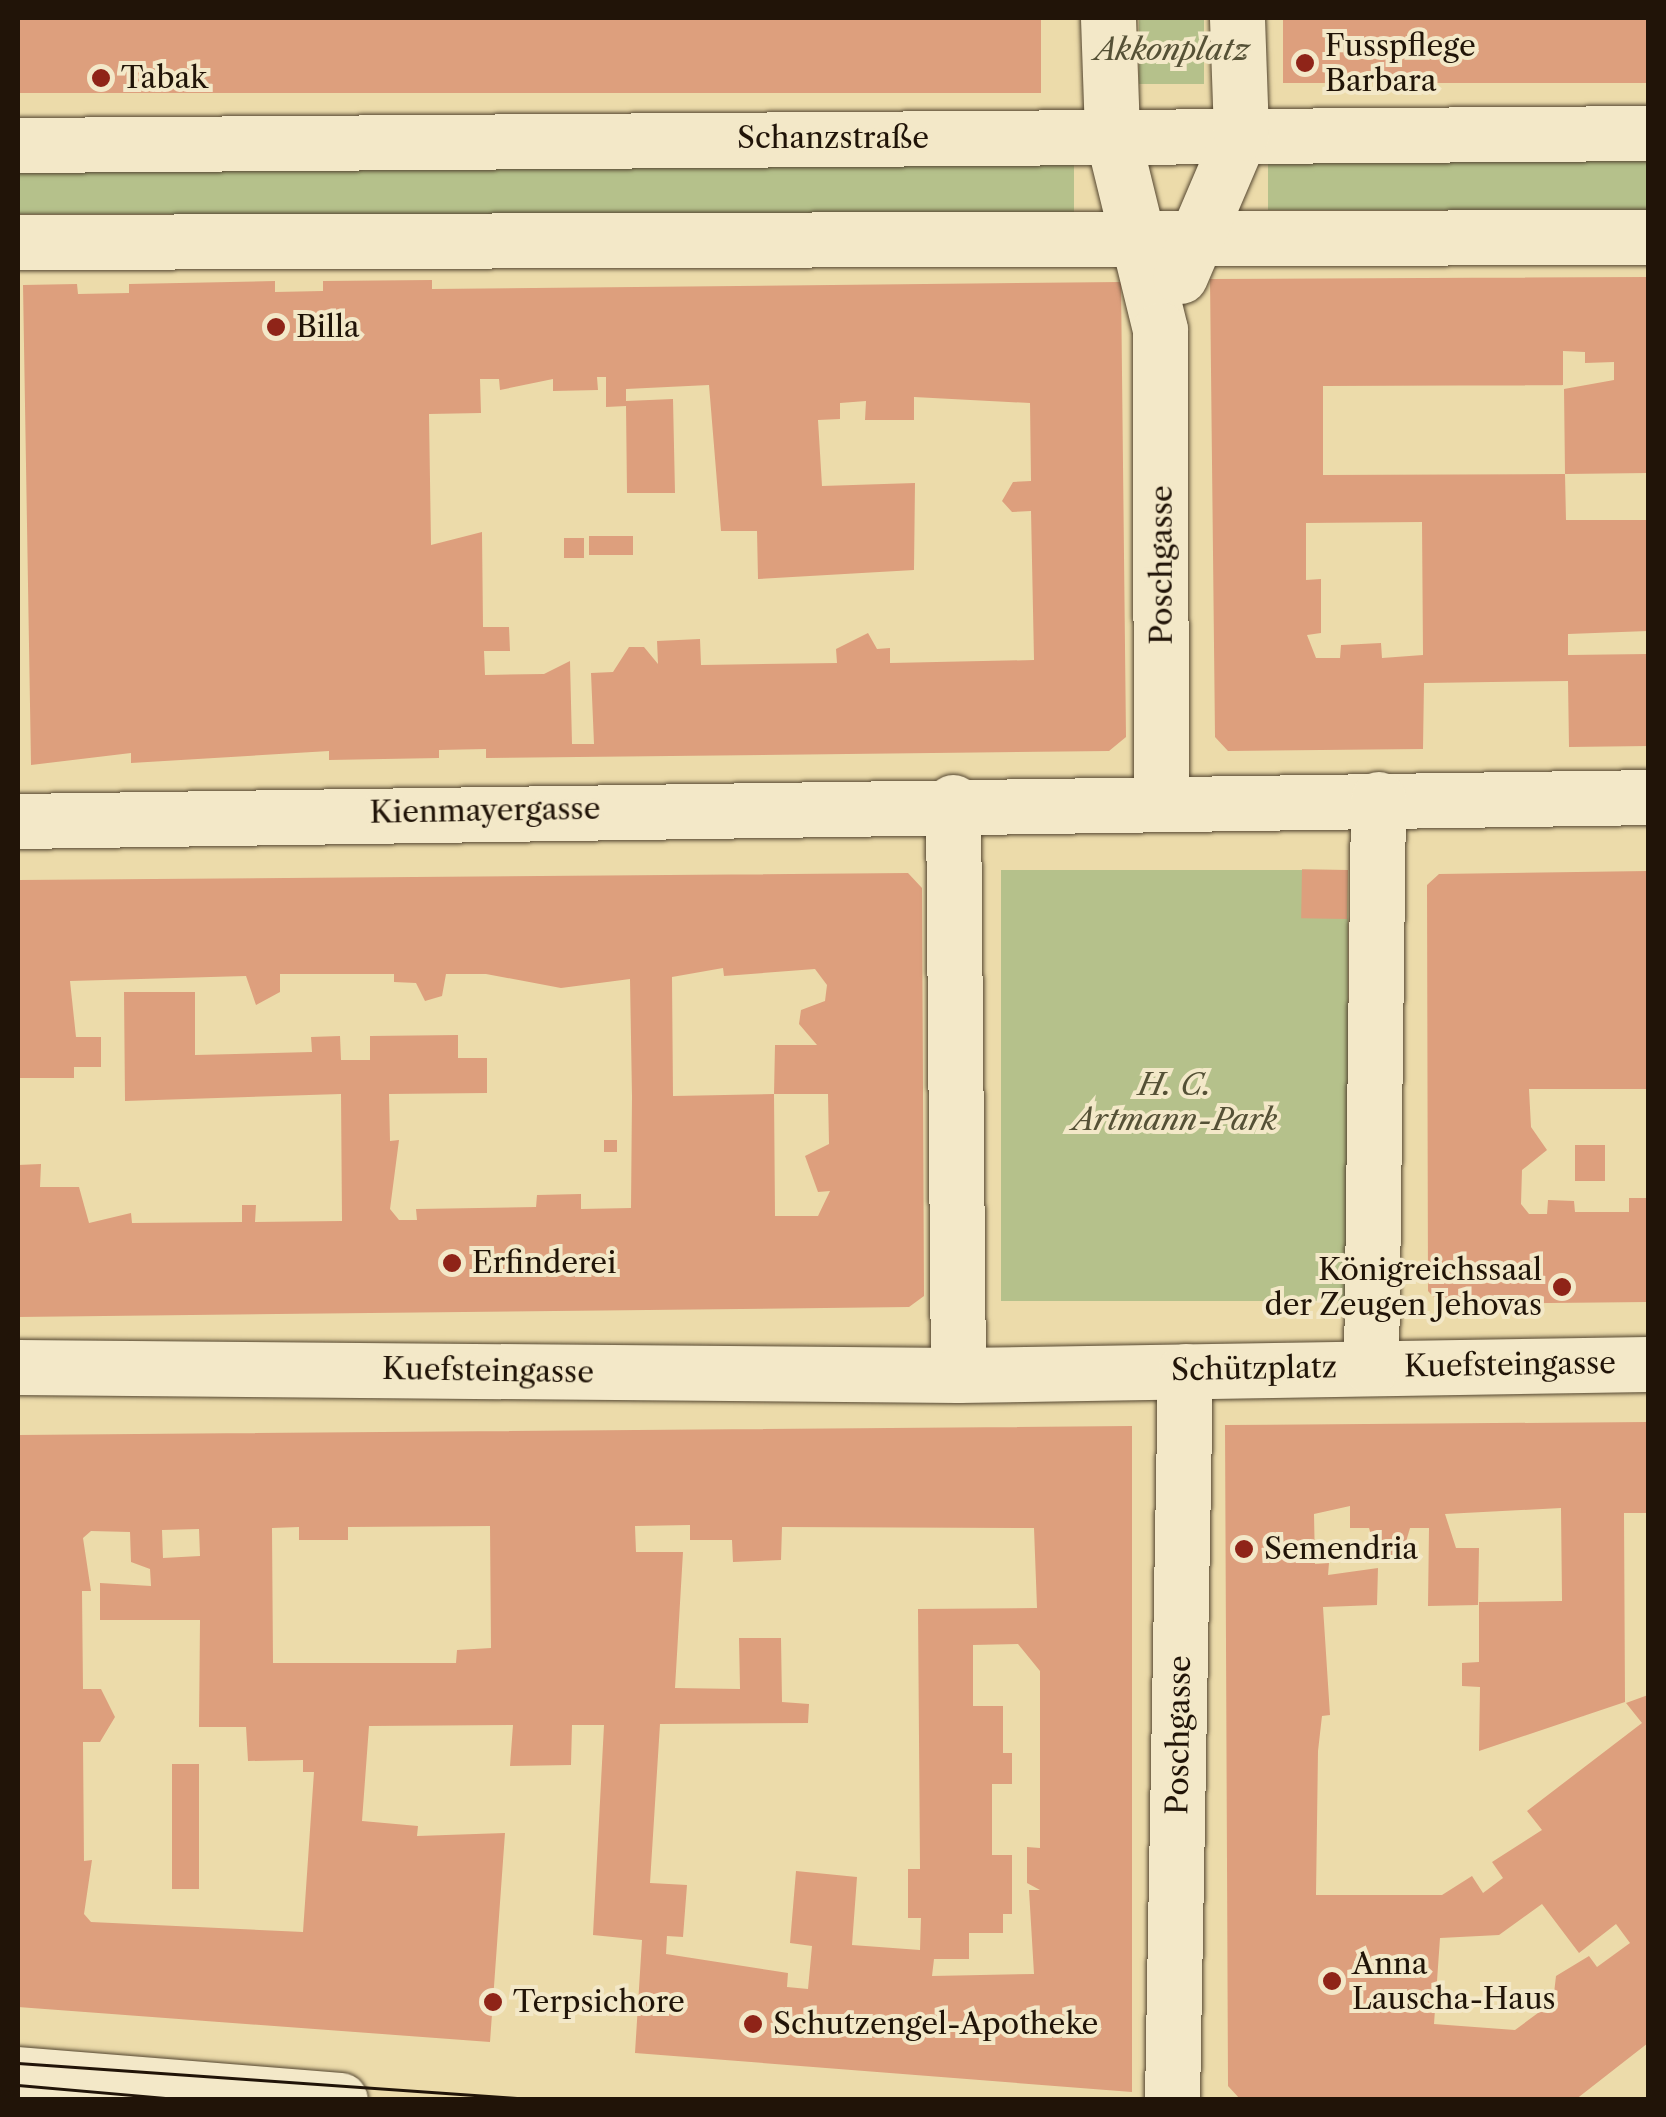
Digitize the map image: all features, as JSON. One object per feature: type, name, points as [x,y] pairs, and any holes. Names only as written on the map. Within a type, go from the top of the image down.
[{"type":"street","points":[[1108,18],[1112,134],[1160,330]]},
{"type":"street","points":[[1160,330],[1192,244],[1241,133],[1238,18]]},
{"type":"street","name":"Schanzstraße","points":[[18,145],[1648,132]]},
{"type":"street","points":[[18,242],[1192,244],[1648,237]]},
{"type":"street","name":"Poschgasse","points":[[1160,330],[1160,799]]},
{"type":"street","points":[[958,1375],[953,802],[1648,797]]},
{"type":"street","name":"Schützplatz","points":[[958,1375],[1371,1367],[1378,800]]},
{"type":"street","name":"Kienmayergasse","points":[[18,820],[953,802]]},
{"type":"street","name":"Kuefsteingasse","points":[[1371,1367],[1648,1364]]},
{"type":"street","name":"Kuefsteingasse","points":[[18,1367],[958,1375]]},
{"type":"street","name":"Poschgasse","points":[[1172,2100],[1185,1371]]},
{"type":"street","points":[[18,2074],[340,2100]]},
{"type":"green space","name":"Akkonplatz","points":[[1139,18],[1204,18],[1204,84],[1139,84]]},
{"type":"green space","points":[[1268,159],[1648,159],[1648,210],[1268,210]]},
{"type":"green space","points":[[18,160],[1074,160],[1074,214],[18,214]]},
{"type":"green space","name":"H. C. Artmann-Park","points":[[1001,870],[1348,870],[1348,1301],[1001,1301]]},
{"type":"building","points":[[18,18],[1041,18],[1041,93],[18,93]]},
{"type":"building","points":[[1283,18],[1648,18],[1648,83],[1283,83]]},
{"type":"building","points":[[1648,277],[1648,473],[1565,474],[1566,520],[1648,520],[1648,631],[1568,634],[1568,655],[1648,654],[1648,746],[1569,747],[1568,681],[1424,683],[1423,749],[1228,751],[1215,737],[1210,279]],"holes":[[[1563,351],[1585,352],[1585,363],[1614,362],[1614,380],[1564,389],[1565,474],[1323,475],[1323,386],[1563,385]],[[1422,522],[1423,655],[1382,658],[1381,643],[1341,645],[1340,658],[1316,658],[1307,635],[1321,633],[1321,579],[1306,580],[1306,523]]]},
{"type":"building","points":[[432,280],[432,289],[1121,282],[1126,737],[1109,751],[486,758],[486,749],[439,750],[439,758],[329,760],[329,751],[131,763],[131,753],[31,765],[23,285],[77,284],[78,294],[129,293],[129,284],[275,281],[275,292],[323,291],[323,281]],"holes":[[[597,377],[606,377],[606,407],[626,406],[627,493],[675,493],[673,399],[626,401],[626,389],[709,385],[721,531],[757,531],[758,579],[914,570],[915,483],[822,486],[818,420],[840,419],[840,403],[866,401],[865,420],[914,420],[914,397],[1030,403],[1031,481],[1013,482],[1002,501],[1012,512],[1031,511],[1034,660],[890,663],[890,648],[877,649],[868,633],[836,649],[837,663],[701,665],[700,639],[657,641],[658,664],[644,647],[629,647],[613,672],[591,673],[594,744],[572,744],[570,661],[544,674],[485,675],[484,651],[510,651],[509,627],[483,627],[482,532],[431,545],[429,414],[481,413],[480,379],[499,379],[500,390],[553,379],[553,391],[598,390]]]},
{"type":"building","points":[[589,536],[633,536],[633,555],[589,555]]},
{"type":"building","points":[[564,538],[584,538],[584,558],[564,558]]},
{"type":"building","points":[[1302,869],[1348,870],[1347,919],[1301,918]]},
{"type":"building","points":[[1648,871],[1648,1089],[1529,1089],[1531,1127],[1547,1150],[1522,1170],[1521,1204],[1529,1214],[1547,1214],[1548,1200],[1574,1201],[1575,1212],[1629,1212],[1629,1198],[1648,1198],[1648,1302],[1440,1304],[1428,1291],[1427,885],[1439,874]]},
{"type":"building","points":[[908,873],[922,888],[924,1296],[909,1307],[18,1317],[18,1165],[41,1164],[40,1187],[79,1187],[89,1223],[131,1213],[132,1223],[242,1222],[242,1205],[256,1205],[255,1222],[342,1221],[341,1094],[125,1101],[124,992],[195,992],[195,1055],[312,1052],[311,1037],[340,1036],[341,1060],[370,1060],[370,1036],[458,1035],[458,1058],[487,1058],[487,1093],[389,1094],[390,1141],[399,1140],[390,1209],[399,1220],[417,1220],[416,1209],[536,1207],[537,1195],[581,1194],[581,1209],[631,1208],[632,1096],[630,979],[561,988],[486,974],[446,974],[442,996],[425,1001],[416,983],[394,982],[394,974],[280,974],[280,992],[256,1005],[246,976],[70,981],[76,1037],[101,1037],[101,1067],[74,1067],[74,1078],[18,1078],[18,880]],"holes":[[[723,968],[724,976],[815,969],[827,985],[825,1001],[801,1010],[799,1024],[817,1045],[775,1045],[774,1094],[673,1096],[672,977]],[[774,1094],[828,1094],[829,1144],[805,1156],[818,1192],[830,1191],[818,1216],[775,1216]]]},
{"type":"building","points":[[604,1140],[617,1140],[617,1152],[604,1152]]},
{"type":"building","points":[[1575,1145],[1605,1145],[1605,1181],[1575,1181]]},
{"type":"building","points":[[1648,1422],[1648,1513],[1624,1513],[1625,1702],[1479,1751],[1480,1687],[1462,1686],[1462,1663],[1479,1662],[1479,1602],[1562,1601],[1561,1508],[1445,1514],[1456,1548],[1479,1548],[1478,1605],[1428,1606],[1429,1528],[1410,1528],[1403,1552],[1389,1557],[1376,1552],[1369,1528],[1350,1528],[1350,1506],[1314,1514],[1315,1564],[1329,1563],[1328,1575],[1378,1568],[1377,1605],[1323,1607],[1330,1715],[1322,1716],[1318,1751],[1316,1895],[1442,1895],[1472,1876],[1483,1893],[1503,1878],[1492,1862],[1542,1830],[1527,1811],[1642,1723],[1626,1703],[1648,1695],[1648,2043],[1575,2100],[1240,2099],[1228,2086],[1225,1425]],"holes":[[[1542,1904],[1579,1953],[1616,1924],[1630,1943],[1597,1967],[1589,1956],[1556,1976],[1553,2002],[1515,2030],[1434,2024],[1440,1938],[1499,1935]]]},
{"type":"building","points":[[1132,1426],[1132,2092],[635,2053],[642,1940],[593,1935],[604,1725],[572,1725],[571,1765],[510,1766],[513,1725],[369,1726],[362,1821],[418,1826],[417,1836],[505,1833],[490,2042],[18,2007],[18,1435]],"holes":[[[690,1525],[690,1540],[732,1540],[733,1562],[781,1560],[782,1527],[1034,1528],[1037,1608],[918,1609],[920,1869],[908,1869],[908,1918],[921,1918],[920,1950],[852,1945],[857,1877],[796,1871],[790,1943],[812,1946],[808,1989],[787,1987],[788,1973],[666,1954],[667,1936],[683,1937],[687,1885],[650,1883],[660,1724],[808,1723],[809,1704],[782,1702],[781,1638],[739,1638],[740,1689],[675,1688],[683,1552],[636,1552],[635,1526]],[[490,1526],[491,1648],[457,1650],[456,1663],[273,1663],[272,1528],[299,1527],[299,1540],[348,1540],[348,1527]],[[199,1529],[200,1556],[163,1558],[162,1530]],[[91,1531],[130,1532],[131,1562],[150,1569],[151,1586],[100,1583],[100,1620],[200,1620],[199,1727],[246,1727],[248,1761],[303,1760],[303,1772],[314,1772],[303,1932],[91,1922],[84,1914],[92,1860],[84,1861],[83,1742],[100,1742],[115,1717],[101,1689],[83,1689],[82,1591],[91,1591],[83,1538]],[[1018,1644],[1040,1671],[1040,1848],[1027,1847],[1027,1883],[1040,1890],[1029,1890],[1034,1974],[932,1976],[934,1959],[969,1959],[969,1933],[1003,1933],[1003,1914],[1012,1914],[1012,1855],[992,1855],[992,1784],[1012,1784],[1012,1753],[1003,1753],[1003,1706],[973,1706],[973,1645]]]},
{"type":"building","points":[[172,1764],[199,1764],[199,1889],[172,1889]]},
{"type":"tram line","points":[[18,2063],[546,2100]]},
{"type":"tram line","points":[[18,2085],[190,2100]]},
{"type":"place","name":"Fusspflege Barbara","points":[[1305,63]]},
{"type":"place","name":"Tabak","points":[[101,78]]},
{"type":"place","name":"Billa","points":[[276,327]]},
{"type":"place","name":"Erfinderei","points":[[452,1263]]},
{"type":"place","name":"Königreichssaal der Zeugen Jehovas","points":[[1562,1287]]},
{"type":"place","name":"Semendria","points":[[1244,1549]]},
{"type":"place","name":"Anna Lauscha-Haus","points":[[1332,1981]]},
{"type":"place","name":"Terpsichore","points":[[493,2002]]},
{"type":"place","name":"Schutzengel-Apotheke","points":[[753,2024]]}]
